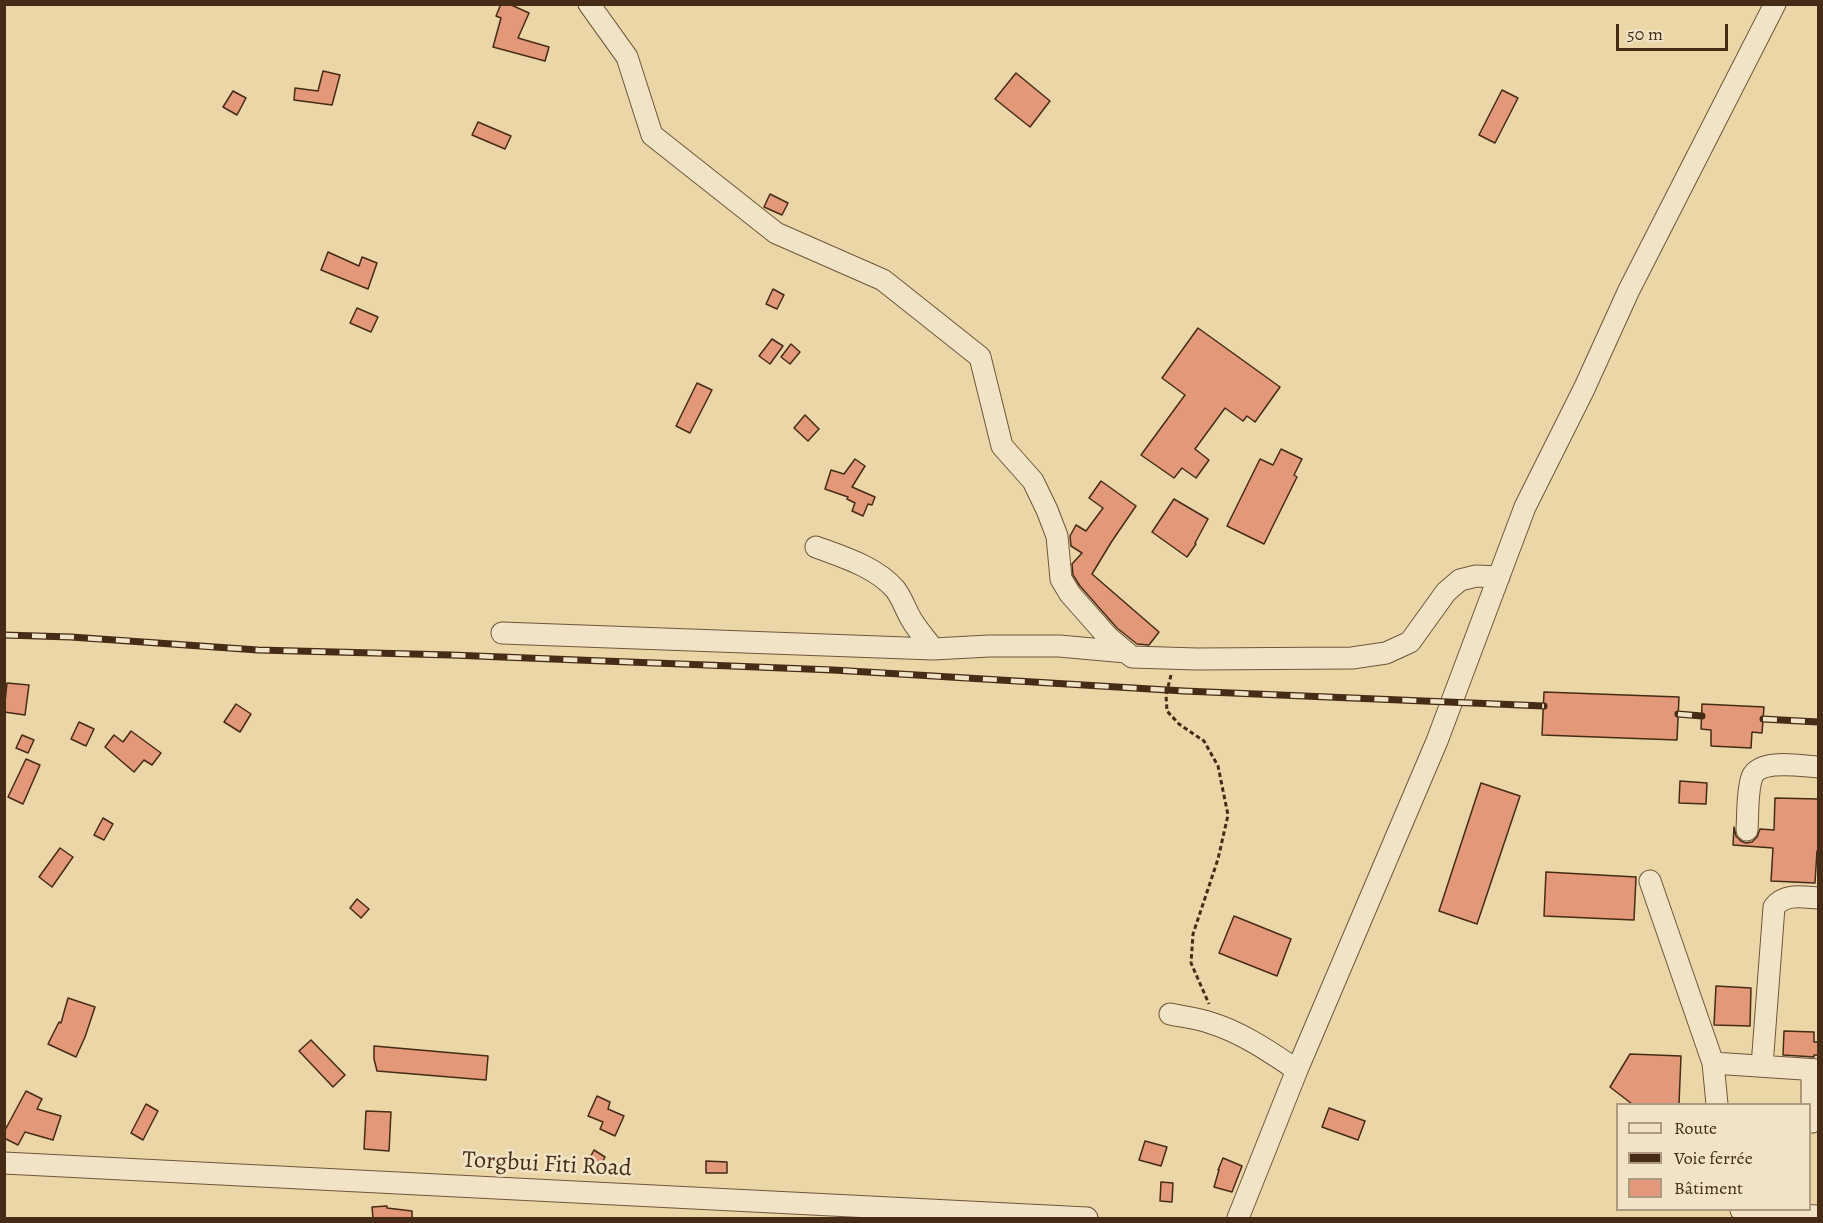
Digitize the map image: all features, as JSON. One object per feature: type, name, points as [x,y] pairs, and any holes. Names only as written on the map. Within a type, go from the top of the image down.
[{"type":"street","points":[[589,4],[627,57],[652,135],[776,233],[884,280],[980,357],[1002,446],[1033,482],[1057,536],[1061,579],[1070,594],[1108,637],[1132,657],[1352,658],[1386,653],[1410,642],[1446,592],[1460,580],[1476,576],[1499,577]]},
{"type":"street","points":[[1238,1218],[1297,1070],[1437,741],[1526,507],[1629,290],[1774,4]]},
{"type":"street","points":[[816,547],[848,558],[894,588],[905,604],[912,621],[933,649]]},
{"type":"street","points":[[502,633],[933,649],[1059,646],[1126,652]]},
{"type":"street","points":[[1747,830],[1752,779],[1759,769],[1770,765],[1818,767]]},
{"type":"street","points":[[1650,881],[1713,1063],[1717,1103]]},
{"type":"street","points":[[1762,1066],[1774,907],[1784,898],[1818,898]]},
{"type":"street","points":[[1170,1014],[1210,1022],[1235,1032],[1297,1070]]},
{"type":"street","points":[[1713,1063],[1815,1070],[1813,1122]]},
{"type":"street","name":"Torgbui Fiti Road","points":[[4,1163],[1087,1218]]},
{"type":"street","points":[[1745,1211],[1818,1215]]},
{"type":"path","points":[[1174,658],[1166,695],[1167,711],[1179,724],[1204,741],[1218,766],[1228,815],[1218,859],[1192,934],[1191,963],[1209,1002],[1210,1022]]},
{"type":"building","points":[[501,4],[509,4],[529,13],[518,38],[549,47],[545,61],[493,47],[501,18],[496,16]]},
{"type":"building","points":[[323,71],[340,75],[332,105],[294,100],[295,88],[318,91]]},
{"type":"building","points":[[1016,73],[1050,101],[1030,127],[995,99]]},
{"type":"building","points":[[1502,90],[1518,98],[1495,143],[1479,135]]},
{"type":"building","points":[[233,91],[246,98],[237,115],[223,107]]},
{"type":"building","points":[[478,122],[511,136],[505,149],[472,135]]},
{"type":"building","points":[[770,194],[788,203],[782,215],[764,207]]},
{"type":"building","points":[[328,252],[359,266],[362,257],[377,263],[368,289],[321,270]]},
{"type":"building","points":[[773,289],[784,295],[777,309],[766,304]]},
{"type":"building","points":[[357,308],[378,317],[371,332],[350,323]]},
{"type":"building","points":[[1198,328],[1280,387],[1255,422],[1247,416],[1243,421],[1225,408],[1195,449],[1209,460],[1196,478],[1182,468],[1174,478],[1141,455],[1185,395],[1162,378]]},
{"type":"building","points":[[772,339],[783,346],[770,364],[759,356]]},
{"type":"building","points":[[791,344],[800,352],[790,364],[781,357]]},
{"type":"building","points":[[697,383],[712,390],[690,433],[676,426]]},
{"type":"building","points":[[805,415],[819,429],[808,441],[794,428]]},
{"type":"building","points":[[1281,449],[1302,459],[1294,475],[1297,477],[1264,544],[1227,526],[1260,459],[1273,465]]},
{"type":"building","points":[[855,459],[865,466],[852,487],[875,497],[872,505],[868,504],[863,516],[852,511],[855,503],[847,499],[848,497],[825,489],[831,470],[844,474]]},
{"type":"building","points":[[1101,481],[1136,506],[1092,574],[1159,632],[1149,645],[1137,644],[1117,628],[1073,575],[1072,564],[1082,553],[1071,546],[1070,536],[1076,525],[1086,531],[1103,508],[1089,498]]},
{"type":"building","points":[[1174,499],[1208,519],[1187,557],[1152,532]]},
{"type":"building","points":[[7,683],[29,685],[25,715],[4,712]]},
{"type":"building","points":[[1544,692],[1679,697],[1677,740],[1542,735]]},
{"type":"building","points":[[236,704],[251,714],[240,732],[224,722]]},
{"type":"building","points":[[1702,704],[1764,707],[1762,733],[1752,732],[1751,748],[1711,746],[1711,730],[1701,729]]},
{"type":"building","points":[[79,722],[94,729],[86,746],[71,739]]},
{"type":"building","points":[[131,731],[161,753],[152,765],[144,760],[134,772],[105,747],[114,735],[123,742]]},
{"type":"building","points":[[22,735],[34,740],[28,753],[16,748]]},
{"type":"building","points":[[26,759],[40,765],[23,804],[8,797]]},
{"type":"building","points":[[1680,781],[1707,783],[1706,804],[1679,803]]},
{"type":"building","points":[[1481,783],[1520,796],[1477,924],[1439,911]]},
{"type":"building","points":[[1775,798],[1818,799],[1818,851],[1815,883],[1771,881],[1773,848],[1733,845],[1734,827],[1736,836],[1746,843],[1752,842],[1757,837],[1760,829],[1774,830]]},
{"type":"building","points":[[103,818],[113,824],[104,840],[94,835]]},
{"type":"building","points":[[60,848],[73,857],[52,887],[39,877]]},
{"type":"building","points":[[1546,872],[1636,877],[1634,920],[1544,916]]},
{"type":"building","points":[[357,899],[369,909],[361,918],[350,908]]},
{"type":"building","points":[[1234,916],[1291,939],[1277,976],[1219,953]]},
{"type":"building","points":[[1716,986],[1751,988],[1750,1026],[1714,1025]]},
{"type":"building","points":[[68,998],[95,1007],[76,1057],[48,1044],[59,1022],[61,1023]]},
{"type":"building","points":[[1784,1031],[1814,1032],[1814,1042],[1818,1042],[1818,1055],[1814,1057],[1783,1055]]},
{"type":"building","points":[[311,1040],[345,1075],[333,1087],[299,1051]]},
{"type":"building","points":[[374,1046],[488,1056],[486,1080],[377,1071]]},
{"type":"building","points":[[1630,1054],[1681,1056],[1679,1103],[1631,1103],[1610,1087]]},
{"type":"building","points":[[26,1091],[42,1099],[37,1109],[61,1116],[53,1140],[25,1132],[18,1145],[4,1138],[4,1132]]},
{"type":"building","points":[[597,1096],[610,1102],[608,1109],[624,1116],[615,1136],[600,1129],[603,1122],[588,1116]]},
{"type":"building","points":[[146,1104],[158,1111],[143,1140],[131,1133]]},
{"type":"building","points":[[1329,1108],[1365,1121],[1358,1140],[1322,1127]]},
{"type":"building","points":[[366,1111],[391,1112],[389,1151],[364,1149]]},
{"type":"building","points":[[1145,1141],[1167,1147],[1161,1166],[1139,1160]]},
{"type":"building","points":[[594,1150],[605,1157],[598,1171],[586,1165]]},
{"type":"building","points":[[1223,1158],[1242,1166],[1232,1192],[1214,1187]]},
{"type":"building","points":[[706,1161],[727,1162],[727,1173],[706,1173]]},
{"type":"building","points":[[1161,1182],[1173,1183],[1172,1202],[1160,1201]]},
{"type":"building","points":[[387,1206],[387,1208],[412,1211],[412,1218],[373,1218],[372,1207]]},
{"type":"railway","points":[[4,635],[71,637],[258,650],[833,670],[1184,691],[1544,706]]},
{"type":"railway","points":[[1678,714],[1702,716]]},
{"type":"railway","points":[[1763,719],[1818,722]]}]
